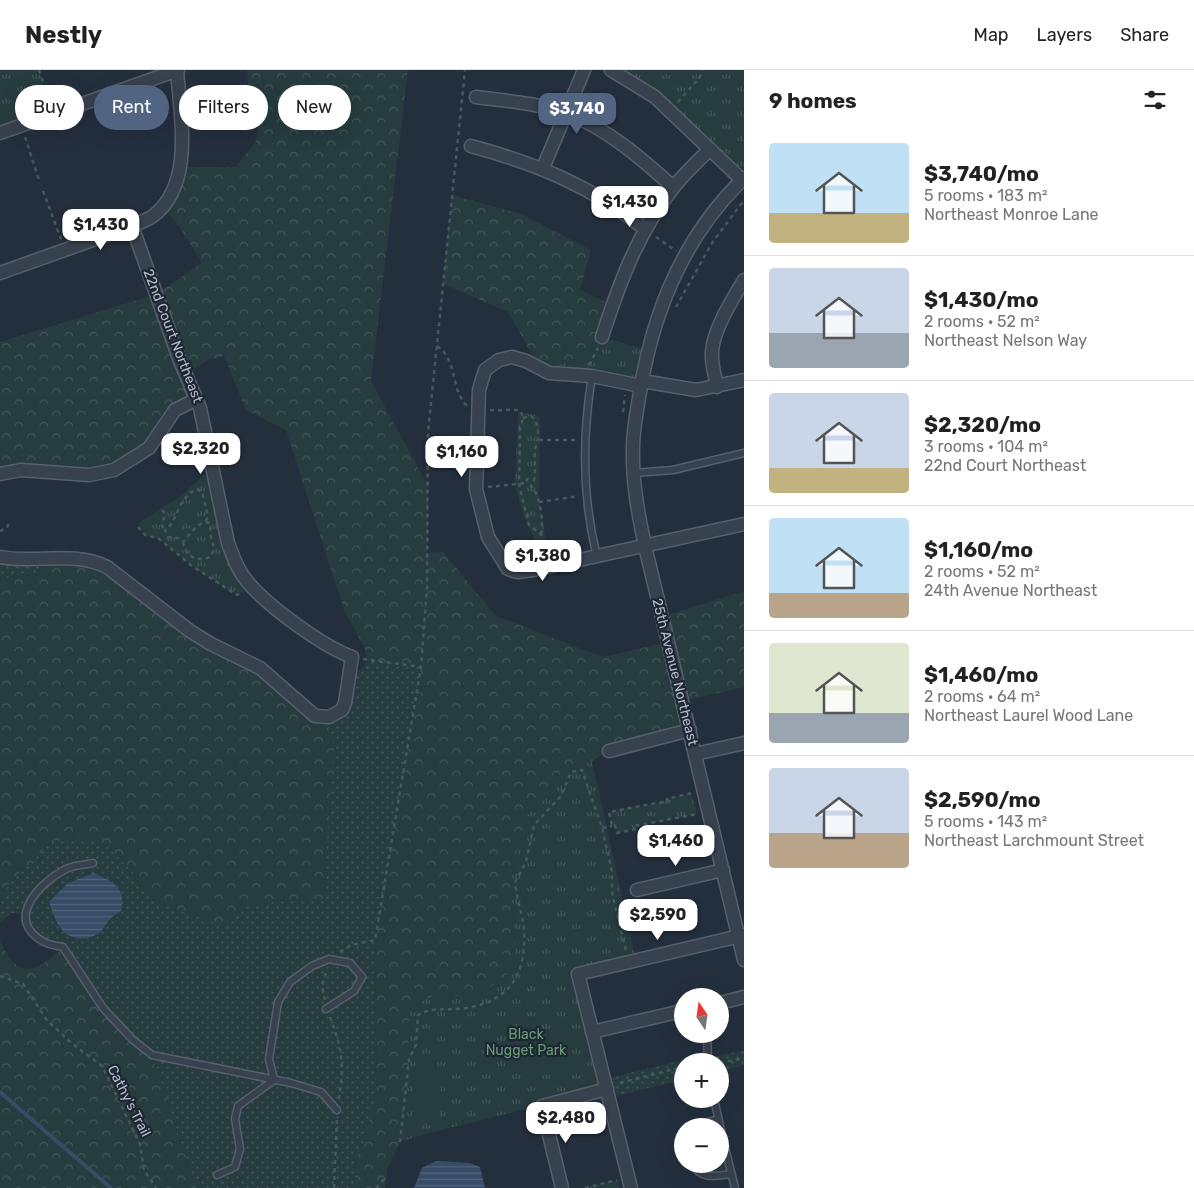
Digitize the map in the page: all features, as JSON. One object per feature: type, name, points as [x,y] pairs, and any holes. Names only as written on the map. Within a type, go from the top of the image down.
[{"type":"street","points":[[0,133],[178,70],[181,159],[173,190],[163,206],[153,216],[132,226],[0,273]]},
{"type":"street","points":[[543,168],[584,70]]},
{"type":"street","points":[[620,72],[655,97],[743,179]]},
{"type":"street","points":[[476,97],[538,106],[567,114],[618,142],[673,188]]},
{"type":"street","points":[[471,146],[543,168],[599,196],[645,229]]},
{"type":"street","points":[[602,337],[625,270],[645,229],[673,188],[710,149]]},
{"type":"street","name":"25th Avenue Northeast","points":[[743,179],[719,204],[683,257],[655,322],[641,383],[633,440],[636,504],[723,870],[741,936],[744,960]]},
{"type":"street","name":"22nd Court Northeast","points":[[132,226],[180,361],[197,398],[205,424],[228,542],[238,569],[256,592],[288,617],[334,649],[352,657]]},
{"type":"street","points":[[717,387],[712,356],[713,342],[731,302],[744,280]]},
{"type":"street","points":[[744,380],[717,387],[690,390],[641,383],[588,372],[549,372],[526,361],[512,357],[490,366],[482,375],[478,409],[476,488],[488,537],[508,569],[518,572],[547,568],[744,524]]},
{"type":"street","points":[[0,474],[21,470],[89,475],[114,470],[149,448],[174,410],[197,398]]},
{"type":"street","points":[[0,557],[77,558],[96,562],[107,567],[190,632],[260,668],[315,716],[329,718],[342,710],[347,696],[352,657]]},
{"type":"street","points":[[609,751],[690,730]]},
{"type":"street","points":[[695,754],[744,743]]},
{"type":"street","points":[[636,890],[723,870]]},
{"type":"street","points":[[631,1188],[578,974],[741,936]]},
{"type":"street","points":[[729,1001],[744,997]]},
{"type":"street","points":[[592,1032],[674,1013]]},
{"type":"street","points":[[562,1188],[542,1106],[607,1089]]},
{"type":"lane","points":[[588,372],[584,440],[585,495],[597,557]]},
{"type":"lane","points":[[634,473],[673,470],[744,453]]},
{"type":"lane","points":[[93,863],[68,868],[47,881],[33,894],[25,915],[30,932],[44,942],[63,947],[104,1008],[133,1040],[152,1055],[274,1080],[321,1092],[337,1110]]},
{"type":"lane","points":[[274,1080],[269,1059],[278,1002],[290,982],[312,966],[329,959],[350,963],[362,977],[354,991],[326,1009]]},
{"type":"lane","points":[[217,1175],[235,1167],[240,1150],[235,1119],[238,1106],[274,1080]]},
{"type":"lane","points":[[729,1166],[735,1188]]},
{"type":"lane","points":[[701,1173],[711,1176],[731,1174]]},
{"type":"path","points":[[40,70],[45,85]]},
{"type":"path","points":[[334,1188],[337,1110],[344,1067],[339,1041],[326,1009],[322,986],[329,959],[351,945],[375,940],[421,667],[427,587],[428,432],[465,70]]},
{"type":"path","points":[[678,102],[700,77],[702,70]]},
{"type":"path","points":[[25,136],[40,183]]},
{"type":"path","points":[[43,191],[61,240]]},
{"type":"path","points":[[674,310],[703,257],[744,200]]},
{"type":"path","points":[[645,229],[683,257]]},
{"type":"path","points":[[588,372],[602,337]]},
{"type":"path","points":[[437,346],[445,351],[453,370],[454,384],[459,398],[468,407],[504,411],[512,408],[521,410],[523,418],[520,428],[519,484],[529,525],[541,534]]},
{"type":"path","points":[[523,418],[531,416],[536,420],[539,440],[535,448],[536,461],[532,480],[534,483],[531,486]]},
{"type":"path","points":[[539,440],[584,440]]},
{"type":"path","points":[[526,483],[527,479],[532,480]]},
{"type":"path","points":[[476,488],[526,483],[531,486],[536,492],[539,502],[541,534],[547,568]]},
{"type":"path","points":[[165,530],[170,527],[180,504],[198,490],[202,492],[208,516],[206,521]]},
{"type":"path","points":[[539,502],[585,495]]},
{"type":"path","points":[[162,510],[165,513],[162,526],[168,536],[168,545]]},
{"type":"path","points":[[183,542],[199,524],[206,521],[215,524]]},
{"type":"path","points":[[0,531],[6,528],[9,522]]},
{"type":"path","points":[[168,536],[178,538],[183,542],[185,551],[190,556],[198,560],[210,557],[214,552],[214,545],[210,535],[210,522]]},
{"type":"path","points":[[138,527],[145,535],[158,538],[192,566],[237,595],[245,592]]},
{"type":"path","points":[[352,657],[421,667]]},
{"type":"path","points":[[400,1142],[409,1059],[416,1045],[418,1016],[425,1011],[468,1008],[502,996],[516,982],[522,966],[524,930],[515,882],[526,862],[534,825],[561,796],[571,772],[582,770],[602,828],[612,872],[612,892],[626,951]]},
{"type":"path","points":[[612,826],[609,812],[634,806],[635,809],[691,793]]},
{"type":"path","points":[[602,828],[615,825],[617,833],[636,829],[635,826],[660,820],[661,823],[697,814]]},
{"type":"path","name":"Cathy's Trail","points":[[0,976],[23,984],[46,1019],[70,1042],[102,1066],[140,1144],[144,1170],[156,1188]]},
{"type":"path","points":[[729,1061],[744,1058]]},
{"type":"path","points":[[620,1083],[674,1069]]},
{"type":"path","points":[[376,1188],[387,1176]]},
{"type":"path","points":[[584,1188],[618,1180]]},
{"type":"path","points":[[604,1183],[604,1188]]},
{"type":"green space","points":[[0,70],[39,70],[44,85],[15,85],[15,127],[0,133]]},
{"type":"green space","points":[[247,70],[408,70],[371,381],[428,486],[427,553],[443,552],[496,616],[603,657],[668,642],[662,617],[744,591],[744,687],[683,701],[690,730],[609,751],[592,761],[568,765],[526,817],[510,881],[516,950],[506,977],[477,996],[434,996],[410,1006],[409,1059],[400,1142],[387,1170],[385,1188],[354,1188],[357,1155],[363,1146],[377,1090],[375,940],[421,667],[367,660],[365,649],[344,610],[286,430],[246,410],[224,356],[207,360],[187,375],[197,399],[181,406],[159,433],[121,467],[0,474],[0,342],[157,294],[202,263],[177,223],[163,206],[180,167],[236,167],[256,141],[258,130],[268,130],[268,85],[248,85]]},
{"type":"green space","points":[[611,70],[744,70],[744,178],[674,114]]},
{"type":"green space","points":[[452,195],[521,214],[591,250],[580,290],[612,305],[601,334],[589,352],[581,358],[570,362],[539,367],[508,312],[443,284]]},
{"type":"green space","points":[[602,337],[648,350],[641,386],[539,367],[559,365],[575,360],[588,352]]},
{"type":"green space","points":[[518,412],[540,416],[539,502],[551,567],[543,568],[537,544],[524,516],[515,485]]},
{"type":"green space","points":[[213,466],[228,543],[254,589],[237,595],[192,566],[158,538],[145,535],[138,527],[138,523],[180,497]]},
{"type":"green space","points":[[0,557],[77,558],[0,580]]},
{"type":"green space","points":[[77,558],[87,559],[323,718],[328,726],[334,746],[323,900],[284,900],[239,908],[223,926],[169,907],[150,896],[132,871],[108,847],[82,837],[52,842],[11,881],[0,898],[0,580]]},
{"type":"green space","points":[[367,660],[421,667],[375,940],[377,1091],[363,1146],[357,1155],[354,1188],[201,1188],[190,1170],[152,1055],[103,1008],[63,947],[48,943],[34,934],[25,915],[12,913],[0,922],[0,898],[11,881],[52,842],[82,837],[108,847],[132,871],[150,896],[238,908],[284,900],[322,900],[323,718],[336,714],[350,673],[361,669]]},
{"type":"green space","name":"Black Nugget Park","points":[[592,761],[636,961],[578,975],[607,1089],[425,1134],[400,1142],[409,1059],[410,1006],[434,996],[477,996],[506,977],[516,950],[510,881],[526,817],[568,765]]},
{"type":"green space","points":[[691,793],[697,814],[636,826],[636,829],[617,833],[615,826],[612,826],[609,812],[634,806],[635,809]]},
{"type":"green space","points":[[0,940],[13,962],[27,969],[35,968],[44,963],[63,947],[103,1008],[152,1055],[190,1170],[202,1188],[0,1188]]},
{"type":"green space","points":[[566,1026],[576,1068],[556,1073],[546,1031]]},
{"type":"green space","points":[[540,1032],[550,1074],[530,1079],[520,1037]]},
{"type":"green space","points":[[744,1050],[744,1065],[729,1069],[729,1053]]},
{"type":"green space","points":[[674,1062],[674,1082],[609,1098],[604,1079]]},
{"type":"green space","points":[[415,1069],[442,1071],[439,1119],[412,1117]]},
{"type":"green space","points":[[729,1165],[731,1174],[711,1177],[705,1173],[729,1173]]},
{"type":"green space","points":[[618,1180],[620,1188],[585,1188]]},
{"type":"water","points":[[94,873],[117,886],[122,896],[121,911],[111,918],[98,934],[88,938],[72,937],[58,925],[49,902],[68,883]]},
{"type":"water","points":[[436,1161],[470,1163],[480,1167],[485,1188],[414,1188],[422,1168]]},
{"type":"waterway","points":[[0,1092],[111,1188]]}]
